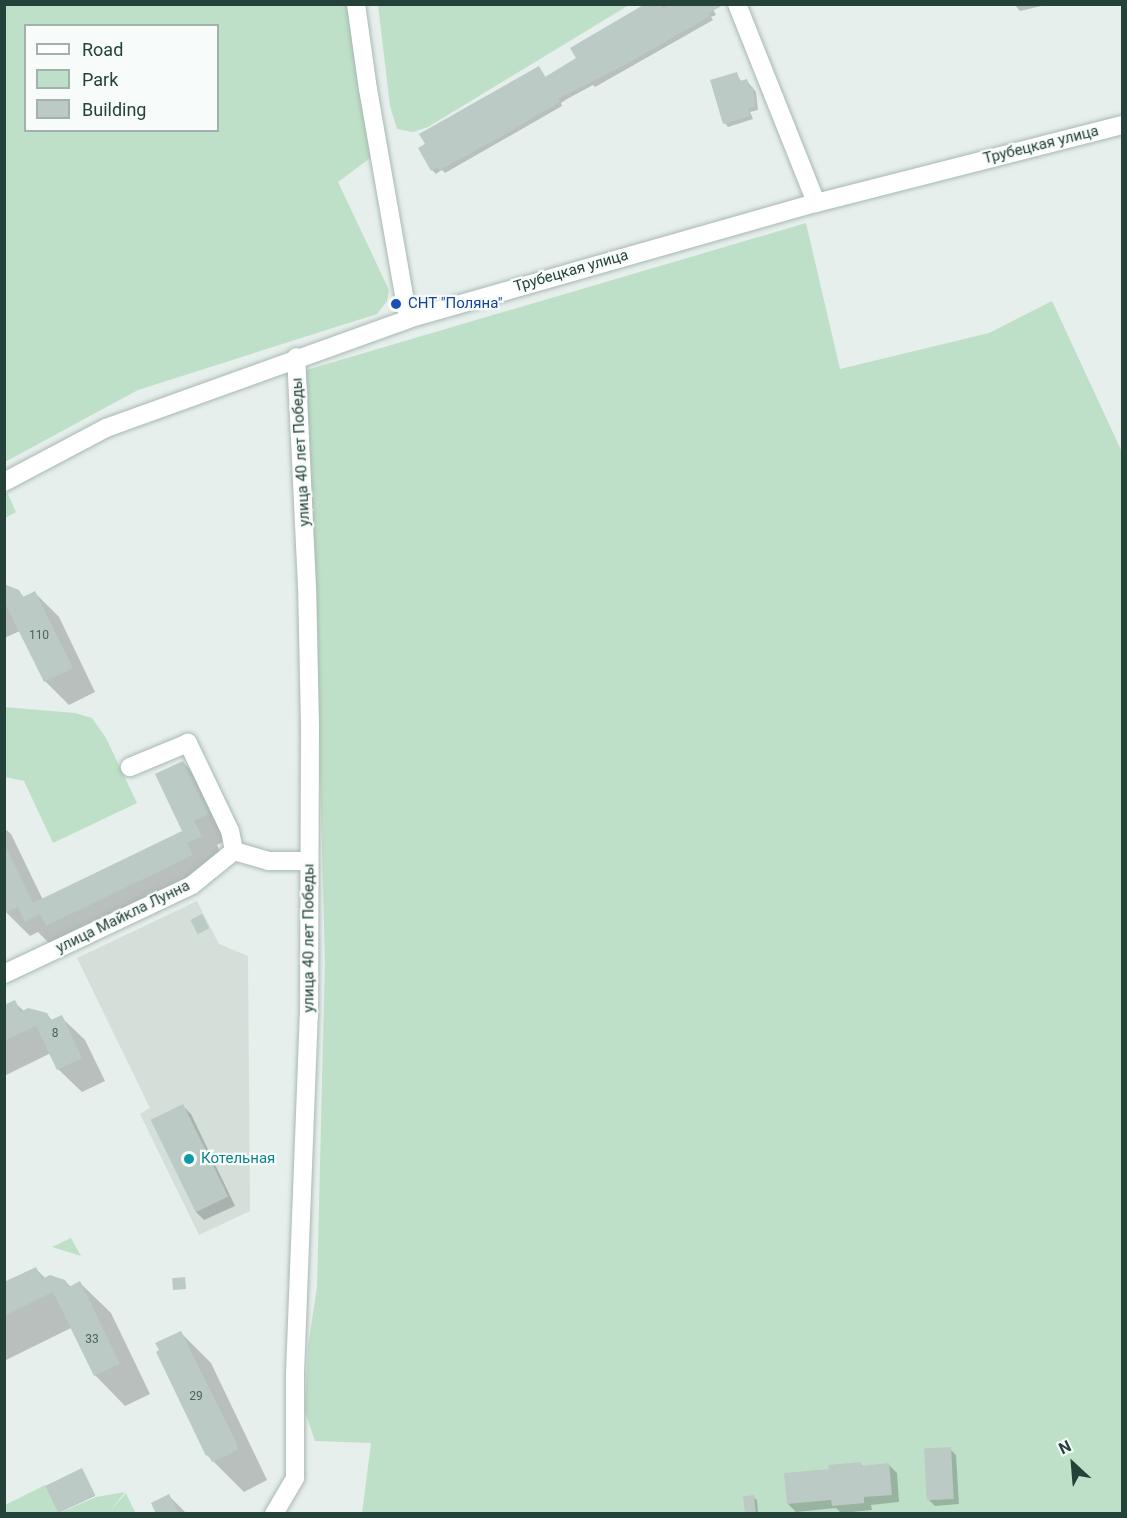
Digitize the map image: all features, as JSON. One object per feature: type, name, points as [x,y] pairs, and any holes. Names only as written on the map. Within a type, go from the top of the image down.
[{"type":"street","points":[[356,4],[408,319]]},
{"type":"street","points":[[737,4],[816,203]]},
{"type":"street","name":"Трубецкая улица","points":[[4,482],[106,428],[296,357],[408,319],[816,203],[1122,125]]},
{"type":"street","name":"улица 40 лет Победы","points":[[274,1514],[295,1478],[295,1374],[309,1016],[307,587],[296,357]]},
{"type":"street","points":[[130,767],[188,743],[230,831],[234,851],[268,861],[309,861]]},
{"type":"street","name":"улица Майкла Лунна","points":[[4,974],[192,885],[234,851]]},
{"type":"shaded area","points":[[197,901],[219,944],[248,956],[250,1211],[199,1235],[140,1114],[150,1108],[77,958]]},
{"type":"green space","points":[[378,4],[629,5],[428,127],[413,132],[397,129],[390,106]]},
{"type":"green space","points":[[5,5],[347,5],[373,156],[338,182],[389,290],[387,301],[377,314],[138,390],[5,462]]},
{"type":"green space","points":[[806,223],[840,369],[989,333],[1052,301],[1122,452],[1122,1513],[362,1513],[371,1443],[315,1441],[305,1412],[308,1346],[317,1287],[325,961],[317,661],[303,371]]},
{"type":"green space","points":[[7,492],[16,512],[5,518],[5,493]]},
{"type":"green space","points":[[4,707],[75,713],[92,718],[106,738],[137,803],[53,843],[24,781],[5,777]]},
{"type":"green space","points":[[71,1238],[81,1256],[52,1247]]},
{"type":"green space","points":[[45,1485],[59,1513],[5,1514],[5,1505]]},
{"type":"green space","points":[[125,1492],[110,1511],[126,1493],[135,1512],[59,1513],[96,1497]]},
{"type":"building","points":[[645,4],[661,4],[663,9],[671,4],[725,4],[709,13],[710,16],[625,65],[563,96],[558,99],[560,102],[495,140],[440,170],[438,167],[431,171],[418,148],[425,144],[419,134],[539,66],[545,77],[576,58],[570,48]]},
{"type":"building","points":[[737,72],[740,81],[747,79],[750,88],[753,87],[755,106],[748,109],[750,116],[723,124],[710,80]]},
{"type":"building","points":[[4,584],[19,590],[23,597],[35,591],[73,668],[44,682],[4,601]]},
{"type":"building","points":[[183,761],[209,814],[194,821],[202,836],[187,843],[193,855],[46,926],[40,914],[25,922],[18,907],[4,913],[4,843],[33,903],[182,831],[155,774]]},
{"type":"building","points":[[202,914],[209,928],[198,934],[190,920]]},
{"type":"building","points":[[15,1000],[21,1012],[28,1008],[47,1013],[51,1020],[62,1015],[82,1058],[57,1070],[36,1026],[4,1041],[4,1005]]},
{"type":"building","name":"Котельная","points":[[183,1104],[228,1197],[196,1212],[151,1120]]},
{"type":"building","points":[[36,1267],[42,1279],[50,1275],[65,1280],[69,1287],[80,1281],[120,1364],[94,1376],[53,1292],[4,1316],[4,1282]]},
{"type":"building","points":[[185,1277],[186,1289],[173,1290],[172,1278]]},
{"type":"building","points":[[181,1331],[236,1441],[238,1450],[212,1462],[208,1454],[206,1456],[156,1352],[159,1350],[155,1343]]},
{"type":"building","points":[[951,1447],[954,1499],[927,1500],[924,1448]]},
{"type":"building","points":[[861,1462],[861,1466],[889,1463],[892,1495],[864,1497],[864,1503],[832,1506],[831,1500],[787,1504],[784,1473],[829,1469],[828,1465]]},
{"type":"building","points":[[82,1468],[95,1495],[58,1513],[45,1486]]},
{"type":"building","points":[[169,1494],[179,1514],[156,1514],[151,1503]]},
{"type":"building","points":[[754,1495],[756,1514],[745,1514],[743,1496]]},
{"type":"place","name":"СНТ \"Поляна\"","points":[[396,304]]},
{"type":"place","name":"Котельная","points":[[189,1159]]}]
